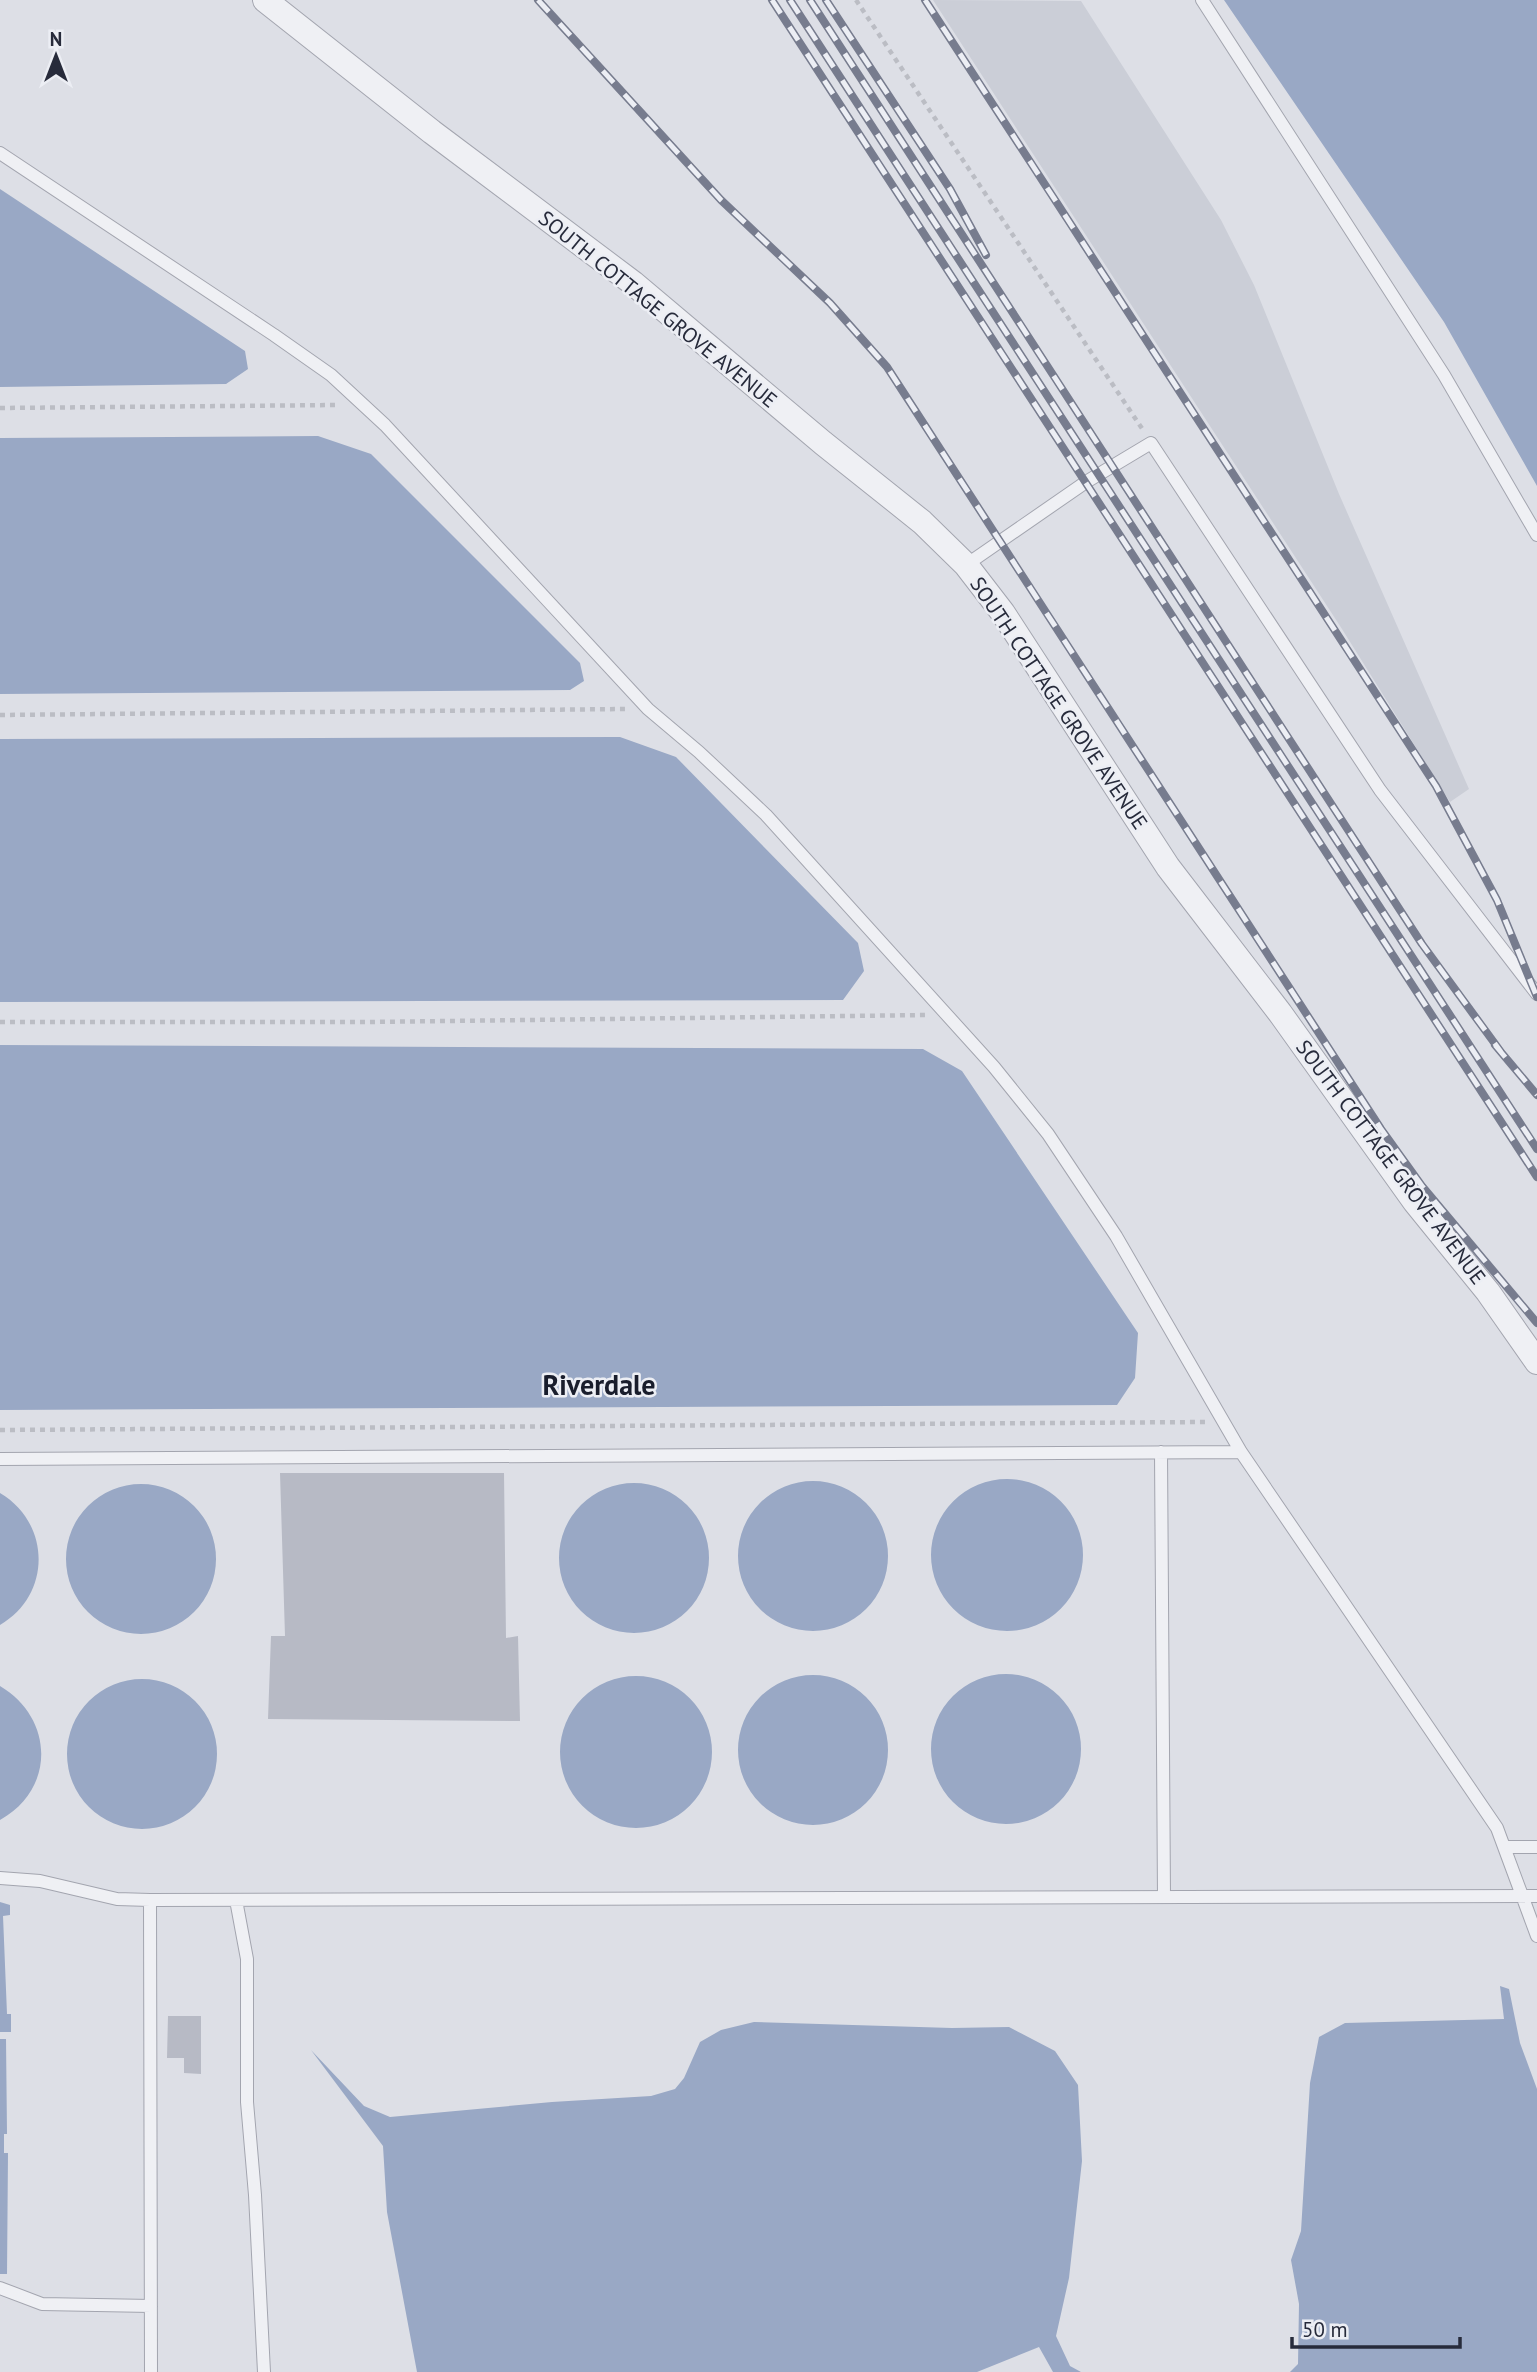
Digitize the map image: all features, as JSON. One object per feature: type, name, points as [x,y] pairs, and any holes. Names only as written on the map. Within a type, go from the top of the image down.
[{"type":"street","name":"SOUTH COTTAGE GROVE AVENUE","points":[[265,0],[432,132],[633,283],[922,522],[966,565],[1003,613],[1168,867],[1280,1013],[1416,1202],[1488,1292],[1537,1362]]},
{"type":"lane","points":[[1202,0],[1444,375],[1537,535]]},
{"type":"lane","points":[[0,153],[274,335],[331,375],[363,404],[648,709],[766,815],[994,1067],[1056,1145],[1116,1236],[1241,1452],[1497,1828],[1537,1936]]},
{"type":"lane","points":[[966,565],[1086,482],[1152,443],[1380,790],[1537,994]]},
{"type":"lane","points":[[1161,1452],[1164,1897]]},
{"type":"lane","points":[[0,1459],[1241,1452]]},
{"type":"lane","points":[[1505,1847],[1537,1847]]},
{"type":"lane","points":[[0,1878],[40,1881],[117,1899],[150,1900],[1537,1896]]},
{"type":"lane","points":[[150,1900],[151,2372]]},
{"type":"lane","points":[[236,1900],[247,1959],[247,2102],[256,2195],[264,2372]]},
{"type":"lane","points":[[0,2288],[42,2304],[151,2306]]},
{"type":"path","points":[[856,0],[1152,443]]},
{"type":"path","points":[[0,408],[363,404]]},
{"type":"path","points":[[0,715],[648,709]]},
{"type":"path","points":[[0,1023],[367,1022],[947,1015]]},
{"type":"path","points":[[0,1430],[1224,1422]]},
{"type":"shaded area","points":[[933,0],[1081,1],[1221,220],[1254,285],[1339,494],[1469,789],[1450,802],[1342,629]]},
{"type":"water","points":[[1224,0],[1537,0],[1537,486],[1444,322]]},
{"type":"water","points":[[0,189],[245,351],[248,369],[226,384],[0,387]]},
{"type":"water","points":[[318,436],[371,454],[580,663],[584,681],[570,690],[0,694],[0,438]]},
{"type":"water","points":[[620,737],[676,757],[858,943],[864,971],[843,1000],[0,1002],[0,739]]},
{"type":"water","points":[[0,1045],[923,1049],[962,1071],[1138,1333],[1135,1378],[1117,1405],[0,1410]]},
{"type":"water","points":[[1007,1479],[1036,1485],[1060,1502],[1077,1526],[1083,1555],[1077,1584],[1060,1608],[1036,1625],[1007,1631],[978,1625],[954,1608],[937,1584],[931,1555],[937,1526],[954,1502],[978,1485]]},
{"type":"water","points":[[813,1481],[842,1486],[866,1503],[883,1527],[888,1556],[883,1585],[866,1609],[842,1626],[813,1631],[784,1626],[760,1609],[743,1585],[738,1556],[743,1527],[760,1503],[784,1486]]},
{"type":"water","points":[[634,1483],[663,1488],[687,1505],[704,1529],[709,1558],[704,1587],[687,1611],[663,1628],[634,1633],[605,1628],[581,1611],[564,1587],[559,1558],[564,1529],[581,1505],[605,1488]]},
{"type":"water","points":[[141,1484],[170,1490],[183,1496],[194,1506],[204,1517],[210,1530],[216,1559],[210,1588],[204,1601],[194,1612],[183,1622],[170,1628],[141,1634],[112,1628],[99,1622],[88,1612],[78,1601],[72,1588],[66,1559],[72,1530],[78,1517],[88,1506],[99,1496],[112,1490]]},
{"type":"water","points":[[0,1493],[17,1506],[29,1522],[39,1559],[29,1596],[17,1612],[0,1625]]},
{"type":"water","points":[[1006,1674],[1035,1679],[1059,1696],[1076,1720],[1081,1749],[1076,1778],[1059,1802],[1035,1819],[1006,1824],[977,1819],[953,1802],[936,1778],[931,1749],[936,1720],[953,1696],[977,1679]]},
{"type":"water","points":[[813,1675],[842,1680],[866,1697],[883,1721],[888,1750],[883,1779],[866,1803],[842,1820],[813,1825],[784,1820],[760,1803],[743,1779],[738,1750],[743,1721],[760,1697],[784,1680]]},
{"type":"water","points":[[636,1676],[665,1682],[689,1699],[706,1723],[712,1752],[706,1781],[689,1805],[665,1822],[636,1828],[607,1822],[583,1805],[566,1781],[560,1752],[566,1723],[583,1699],[607,1682]]},
{"type":"water","points":[[142,1679],[171,1684],[195,1701],[212,1725],[217,1754],[212,1783],[195,1807],[171,1824],[142,1829],[113,1824],[89,1807],[72,1783],[67,1754],[72,1725],[89,1701],[113,1684]]},
{"type":"water","points":[[0,1686],[18,1700],[31,1716],[41,1753],[39,1772],[31,1790],[18,1807],[0,1820]]},
{"type":"water","points":[[0,1902],[10,1905],[10,1915],[3,1916],[7,2014],[11,2014],[11,2032],[0,2032]]},
{"type":"water","points":[[1500,1986],[1509,1989],[1520,2043],[1537,2089],[1537,2372],[1290,2372],[1298,2364],[1299,2304],[1291,2260],[1301,2231],[1310,2083],[1319,2037],[1345,2023],[1504,2019]]},
{"type":"water","points":[[754,2022],[952,2028],[1009,2027],[1055,2051],[1078,2085],[1082,2161],[1069,2278],[1056,2336],[1070,2366],[1081,2372],[1053,2372],[1039,2347],[977,2372],[417,2372],[387,2212],[383,2146],[311,2050],[364,2106],[390,2117],[651,2096],[675,2089],[684,2078],[700,2042],[721,2030]]},
{"type":"water","points":[[0,2039],[6,2039],[7,2134],[4,2134],[4,2153],[8,2153],[7,2274],[0,2274]]},
{"type":"building","points":[[280,1473],[504,1473],[506,1638],[518,1636],[520,1721],[268,1719],[271,1636],[285,1636]]},
{"type":"building","points":[[168,2016],[201,2016],[201,2074],[184,2073],[184,2058],[167,2058]]},
{"type":"railway","points":[[538,0],[721,200],[830,303],[887,367],[1381,1129],[1422,1186],[1537,1323]]},
{"type":"railway","points":[[772,0],[1537,1177]]},
{"type":"railway","points":[[790,0],[1537,1149]]},
{"type":"railway","points":[[810,0],[1422,944],[1501,1052]]},
{"type":"railway","points":[[826,0],[950,189],[986,255]]},
{"type":"railway","points":[[925,0],[1436,786],[1497,900],[1537,997]]},
{"type":"railway","points":[[1495,1045],[1537,1095]]},
{"type":"district","name":"Riverdale","points":[[599,1384]]}]
